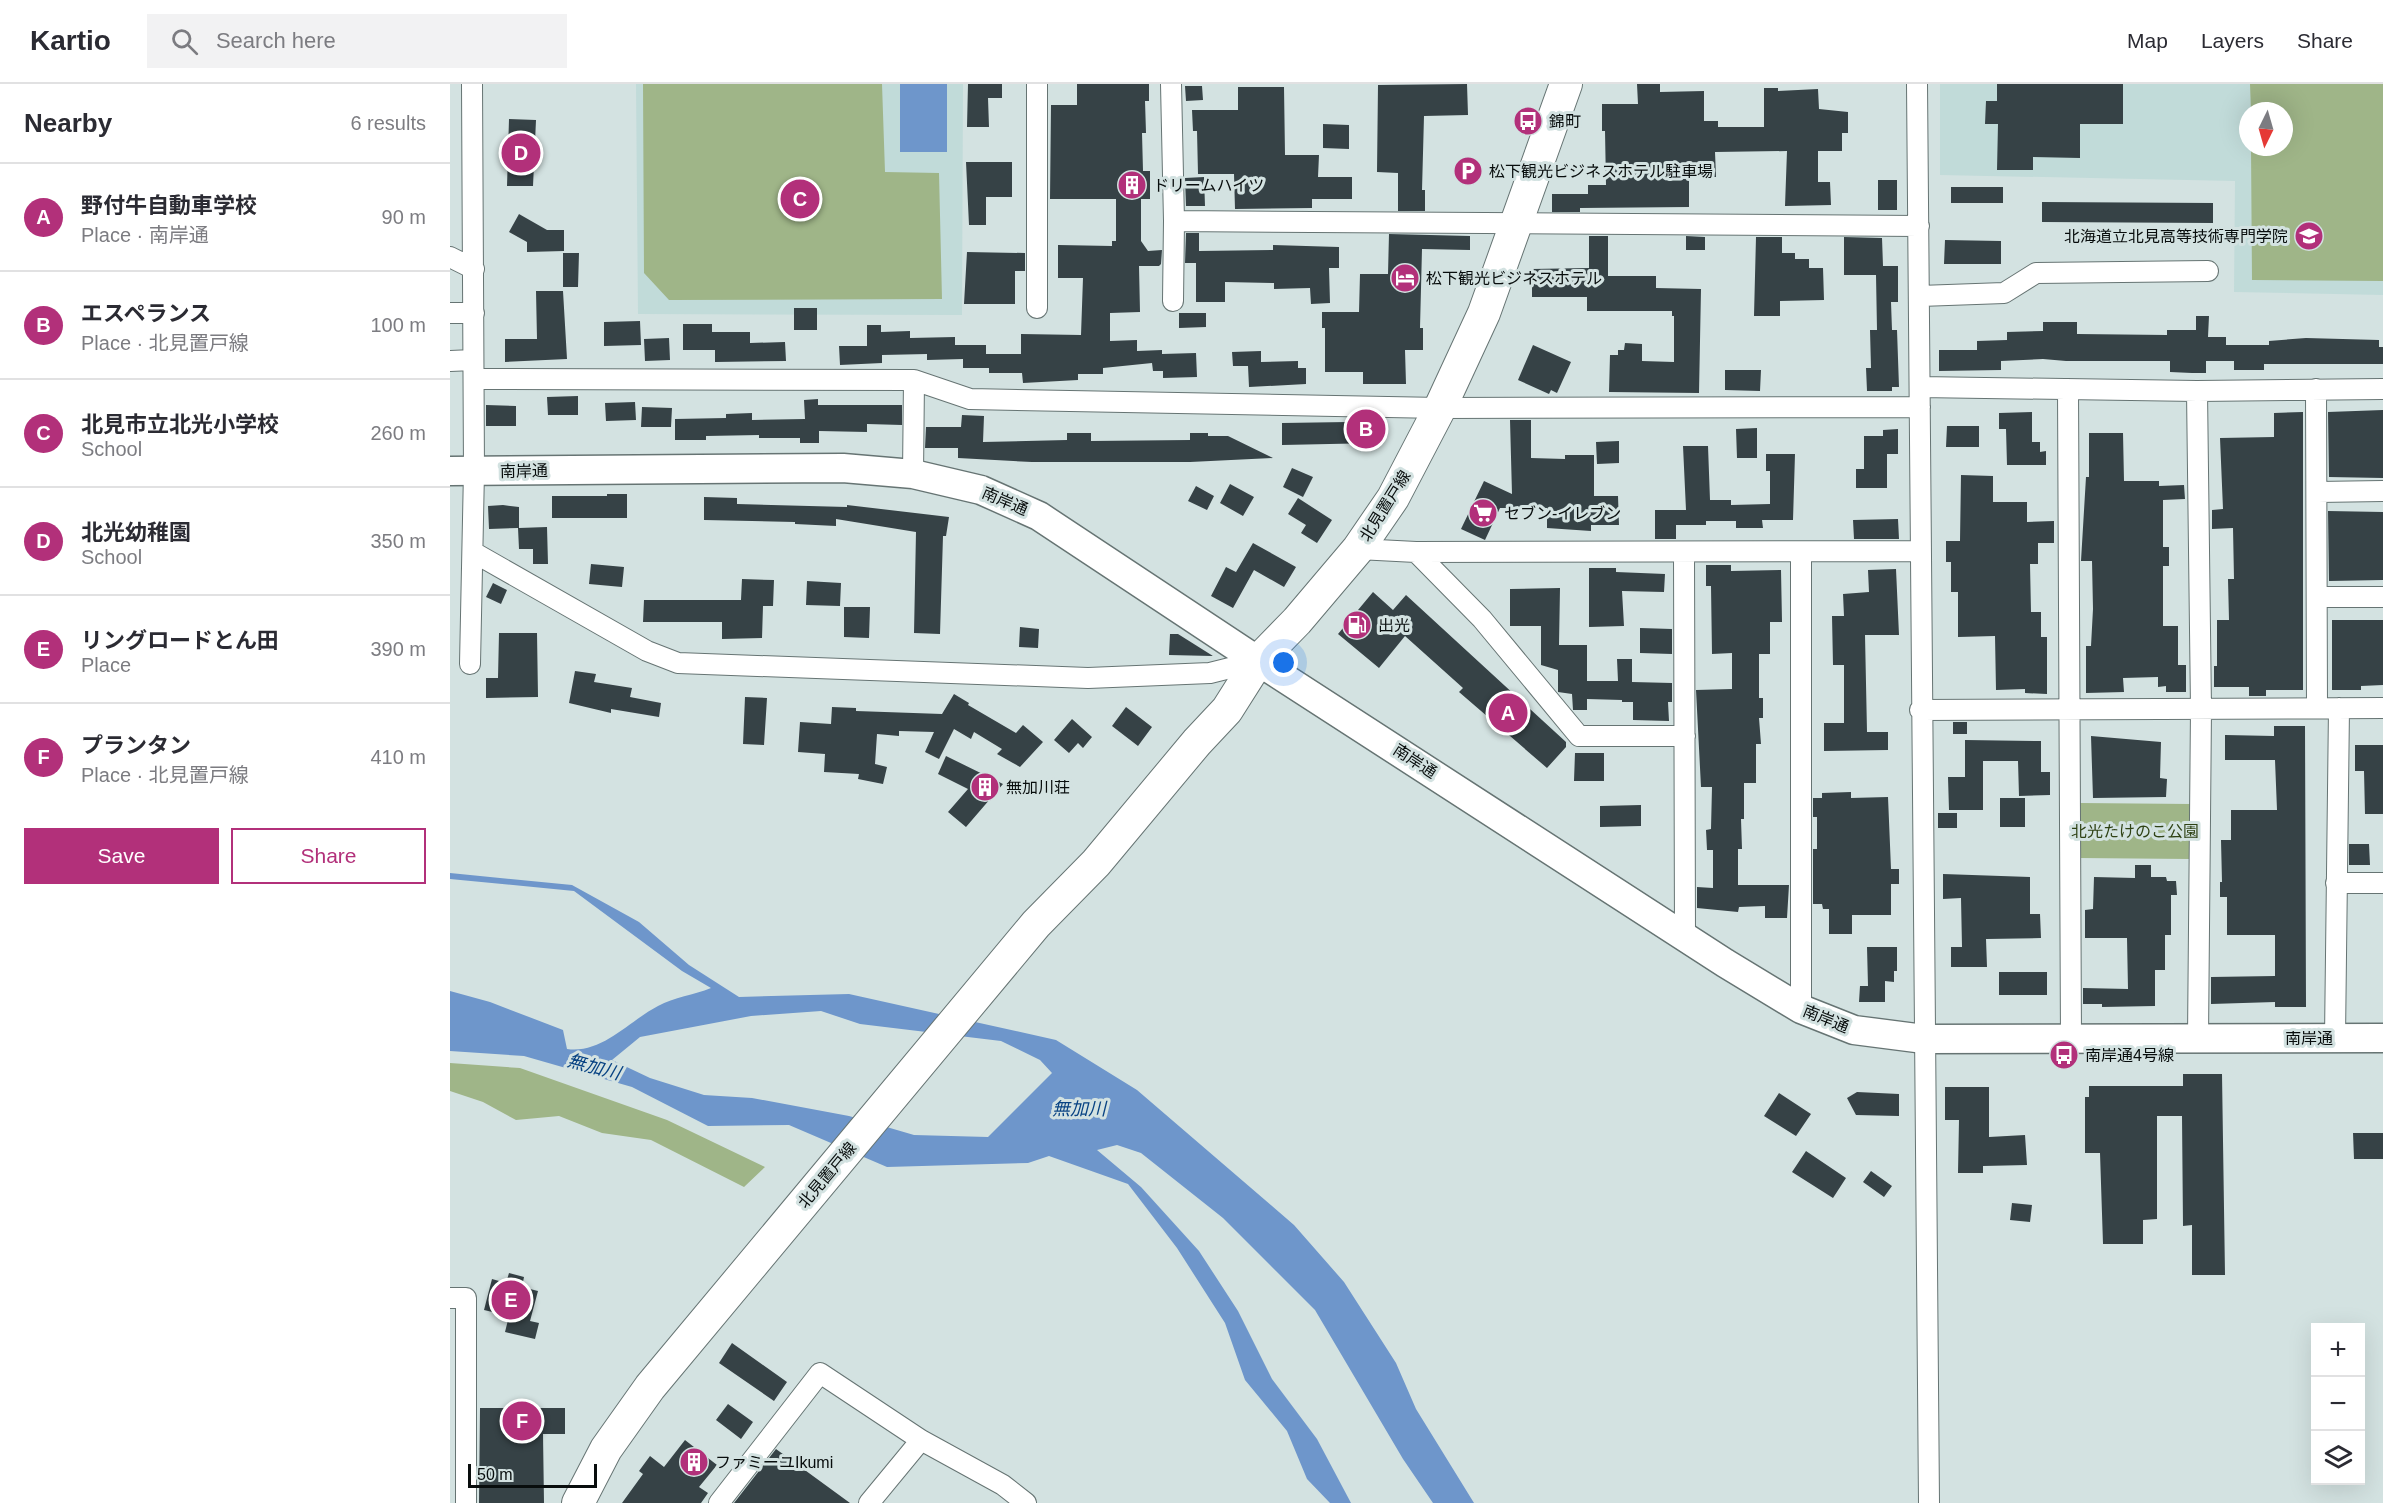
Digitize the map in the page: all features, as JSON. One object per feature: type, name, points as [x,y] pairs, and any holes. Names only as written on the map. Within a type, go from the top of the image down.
[{"type":"main road","name":"北見置戸線","points":[[595,1503],[617,1460],[748,1284],[1096,863],[1197,742],[1227,710],[1258,661],[1297,621],[1358,549],[1393,498],[1440,408],[1484,313],[1566,84]]},
{"type":"main road","name":"南岸通","points":[[462,471],[843,468],[913,474],[981,490],[1039,516],[1258,661],[1801,1010],[1854,1030],[1924,1039],[2383,1038]]},
{"type":"main road","name":"北見置戸線","points":[[578,1503],[606,1449],[650,1387],[748,1284]]},
{"type":"street","points":[[470,664],[473,552],[462,471],[473,370],[472,84]]},
{"type":"street","points":[[1037,84],[1037,308]]},
{"type":"street","points":[[1171,84],[1173,301]]},
{"type":"street","points":[[1917,84],[1920,296],[1920,710],[1929,1503]]},
{"type":"street","points":[[1174,221],[1919,226]]},
{"type":"street","points":[[450,257],[474,268]]},
{"type":"street","points":[[1920,296],[2004,293],[2036,273],[2208,271]]},
{"type":"street","points":[[450,314],[474,313]]},
{"type":"street","points":[[450,360],[473,370],[914,380],[970,399],[1440,408],[1920,397],[2068,389],[2197,391],[2383,389]]},
{"type":"street","points":[[913,474],[914,380]]},
{"type":"street","points":[[2068,389],[2071,1040]]},
{"type":"street","points":[[2316,389],[2317,708]]},
{"type":"street","points":[[2197,391],[2201,708],[2198,1038]]},
{"type":"street","points":[[2318,492],[2383,491]]},
{"type":"street","points":[[1358,549],[1416,552],[1920,551]]},
{"type":"street","points":[[473,552],[647,651],[678,663],[1088,678],[1210,673],[1258,661]]},
{"type":"street","points":[[1416,552],[1482,619],[1579,736],[1685,736]]},
{"type":"street","points":[[1684,552],[1685,937]]},
{"type":"street","points":[[1801,552],[1801,1010]]},
{"type":"street","points":[[2318,597],[2383,597]]},
{"type":"street","points":[[2335,1038],[2339,708]]},
{"type":"street","points":[[1920,710],[2383,708]]},
{"type":"street","points":[[2336,883],[2383,883]]},
{"type":"street","points":[[450,1298],[466,1298],[466,1503]]},
{"type":"street","points":[[719,1503],[820,1373],[921,1440],[1003,1485],[1026,1503]]},
{"type":"street","points":[[869,1503],[921,1440]]},
{"type":"shaded area","points":[[636,84],[963,84],[962,315],[638,314]]},
{"type":"shaded area","name":"北海道立北見高等技術専門学院","points":[[1940,84],[2383,84],[2383,295],[2234,292],[2235,181],[1940,175]]},
{"type":"green space","points":[[643,84],[882,84],[885,172],[939,173],[942,299],[669,300],[644,273]]},
{"type":"green space","points":[[2250,84],[2383,84],[2383,281],[2252,280],[2251,156],[2293,156],[2293,102],[2251,102]]},
{"type":"green space","name":"北光たけのこ公園","points":[[2080,803],[2191,804],[2190,859],[2079,858]]},
{"type":"green space","points":[[450,1063],[520,1068],[667,1120],[765,1167],[744,1187],[651,1140],[602,1133],[559,1116],[516,1120],[483,1102],[450,1091]]},
{"type":"water","points":[[900,84],[947,84],[947,152],[900,152]]},
{"type":"water","name":"無加川","points":[[450,873],[572,885],[639,922],[689,965],[739,997],[849,994],[1056,1040],[1137,1090],[1294,1225],[1344,1282],[1396,1363],[1416,1409],[1474,1503],[1433,1503],[1403,1459],[1315,1310],[1223,1218],[1141,1153],[1117,1145],[1097,1150],[1141,1187],[1199,1251],[1238,1311],[1272,1379],[1317,1439],[1351,1503],[1330,1503],[1307,1479],[1287,1431],[1245,1380],[1225,1323],[1177,1248],[1128,1184],[1049,1156],[1028,1163],[887,1167],[789,1125],[708,1126],[632,1087],[524,1056],[450,1051],[450,991],[490,1002],[563,1030],[567,1049],[580,1049],[604,1042],[664,1003],[711,988],[682,971],[574,891],[450,879]],"holes":[[[821,1011],[860,1024],[1001,1041],[1040,1060],[1052,1073],[988,1137],[914,1135],[849,1116],[752,1098],[704,1095],[650,1078],[612,1060],[640,1037],[751,1016]]]},
{"type":"building","points":[[968,84],[1002,84],[1002,98],[988,98],[989,127],[967,127]]},
{"type":"building","points":[[1077,84],[1149,84],[1149,101],[1145,101],[1146,133],[1142,133],[1143,171],[1150,171],[1150,199],[1141,199],[1141,241],[1148,251],[1162,250],[1161,264],[1159,266],[1139,266],[1140,312],[1110,313],[1110,341],[1137,340],[1137,351],[1162,350],[1162,354],[1196,353],[1197,377],[1163,378],[1163,371],[1153,371],[1152,363],[1103,368],[1103,374],[1078,374],[1078,380],[1023,383],[1022,373],[989,373],[989,368],[963,368],[963,359],[927,360],[927,354],[882,355],[882,363],[840,365],[839,346],[867,346],[867,325],[881,325],[881,332],[910,331],[910,338],[955,337],[955,345],[986,345],[986,354],[1021,354],[1021,334],[1081,335],[1083,278],[1058,278],[1058,245],[1112,246],[1112,241],[1116,241],[1116,199],[1050,199],[1051,105],[1077,105]]},
{"type":"building","points":[[1467,84],[1468,115],[1424,116],[1422,190],[1425,190],[1425,211],[1398,211],[1398,173],[1377,172],[1378,85]]},
{"type":"building","points":[[1637,84],[1660,84],[1660,92],[1704,91],[1704,121],[1718,121],[1718,127],[1764,127],[1764,88],[1778,88],[1778,91],[1818,89],[1819,109],[1848,112],[1848,133],[1842,133],[1842,151],[1818,151],[1818,182],[1830,182],[1831,205],[1785,206],[1787,151],[1715,152],[1716,177],[1689,177],[1689,207],[1580,208],[1580,212],[1552,212],[1552,194],[1588,194],[1588,185],[1606,185],[1602,104],[1638,104]]},
{"type":"building","points":[[1997,84],[2123,84],[2123,124],[2080,124],[2080,158],[2033,157],[2033,170],[1997,170],[1998,124],[1985,124],[1986,101],[1997,101]]},
{"type":"building","points":[[1185,86],[1202,86],[1203,100],[1186,101]]},
{"type":"building","points":[[1238,87],[1284,87],[1285,155],[1319,155],[1318,177],[1352,177],[1352,199],[1312,199],[1312,208],[1235,209],[1234,174],[1198,174],[1197,131],[1193,131],[1192,110],[1238,110]]},
{"type":"building","points":[[509,119],[536,120],[533,186],[507,186]]},
{"type":"building","points":[[1323,124],[1349,125],[1349,149],[1323,148]]},
{"type":"building","points":[[966,162],[1012,162],[1012,197],[986,197],[986,225],[969,225]]},
{"type":"building","points":[[1204,177],[1205,206],[1186,206],[1185,178]]},
{"type":"building","points":[[1878,180],[1897,180],[1897,210],[1878,210]]},
{"type":"building","points":[[1951,187],[2003,187],[2003,203],[1951,203]]},
{"type":"building","points":[[2042,202],[2213,203],[2213,223],[2042,222]]},
{"type":"building","points":[[519,214],[547,230],[564,230],[564,251],[527,252],[527,242],[509,232]]},
{"type":"building","points":[[1186,233],[1199,233],[1199,251],[1273,250],[1273,245],[1339,247],[1339,268],[1329,268],[1330,303],[1311,304],[1310,288],[1274,289],[1274,283],[1225,282],[1225,302],[1196,302],[1196,263],[1185,263]]},
{"type":"building","points":[[1389,234],[1470,236],[1470,250],[1422,249],[1420,328],[1423,328],[1423,350],[1405,350],[1406,384],[1363,384],[1363,372],[1325,372],[1325,328],[1322,328],[1322,312],[1359,312],[1360,274],[1388,274]]},
{"type":"building","points":[[1589,236],[1608,236],[1608,276],[1656,276],[1656,288],[1701,289],[1699,393],[1609,392],[1610,355],[1618,355],[1618,350],[1624,350],[1625,343],[1642,344],[1642,361],[1674,362],[1674,316],[1672,316],[1672,311],[1587,311],[1587,297],[1532,297],[1532,269],[1589,268]]},
{"type":"building","points":[[1686,236],[1705,237],[1705,250],[1686,250]]},
{"type":"building","points":[[1756,237],[1782,237],[1782,253],[1795,253],[1795,259],[1809,259],[1809,268],[1823,268],[1824,300],[1780,301],[1780,316],[1754,316]]},
{"type":"building","points":[[1844,237],[1882,238],[1883,266],[1898,266],[1898,302],[1891,302],[1892,330],[1897,330],[1899,387],[1892,387],[1892,391],[1867,391],[1866,368],[1871,368],[1870,330],[1877,330],[1876,275],[1844,275]]},
{"type":"building","points":[[1945,240],[2001,241],[2001,264],[1944,264]]},
{"type":"building","points":[[967,252],[1025,253],[1025,271],[1015,271],[1015,304],[964,304]]},
{"type":"building","points":[[563,253],[579,253],[578,287],[563,287]]},
{"type":"building","points":[[536,291],[563,291],[567,359],[505,362],[505,339],[537,339]]},
{"type":"building","points":[[794,308],[817,308],[817,330],[794,330]]},
{"type":"building","points":[[1179,313],[1206,313],[1206,327],[1179,328]]},
{"type":"building","points":[[2196,316],[2209,316],[2208,337],[2226,337],[2226,345],[2269,345],[2269,341],[2306,338],[2379,340],[2379,347],[2383,347],[2383,364],[2264,364],[2264,370],[2234,370],[2234,361],[2206,361],[2206,373],[2192,373],[2170,372],[2170,361],[2043,359],[2001,361],[2001,370],[1939,371],[1939,350],[1977,350],[1977,341],[2007,340],[2007,332],[2043,331],[2043,322],[2077,322],[2077,334],[2167,335],[2167,330],[2196,330]]},
{"type":"building","points":[[640,321],[641,345],[604,346],[604,322]]},
{"type":"building","points":[[683,324],[712,324],[712,332],[750,332],[750,343],[785,342],[786,361],[715,362],[715,350],[683,350]]},
{"type":"building","points":[[669,338],[670,360],[645,361],[644,339]]},
{"type":"building","points":[[1533,345],[1571,362],[1557,393],[1551,390],[1549,394],[1518,380]]},
{"type":"building","points":[[1261,351],[1261,362],[1298,361],[1298,368],[1306,368],[1306,384],[1249,387],[1248,366],[1233,366],[1232,352]]},
{"type":"building","points":[[1725,370],[1761,370],[1760,391],[1725,390]]},
{"type":"building","points":[[578,396],[578,415],[548,415],[547,397]]},
{"type":"building","points":[[818,399],[818,405],[902,405],[902,425],[867,424],[867,432],[819,431],[819,443],[800,443],[800,438],[759,438],[759,435],[706,436],[706,440],[675,440],[675,419],[726,418],[726,414],[752,413],[752,420],[805,419],[804,400]]},
{"type":"building","points":[[635,402],[636,420],[606,421],[605,403]]},
{"type":"building","points":[[486,405],[516,406],[516,426],[486,426]]},
{"type":"building","points":[[642,407],[672,408],[671,427],[641,427]]},
{"type":"building","points":[[2383,410],[2383,478],[2329,477],[2328,412]]},
{"type":"building","points":[[2032,412],[2032,442],[2040,442],[2040,452],[2046,451],[2046,465],[2007,465],[2006,429],[1999,429],[1999,413]]},
{"type":"building","points":[[2303,412],[2303,690],[2266,690],[2266,696],[2249,696],[2249,687],[2214,687],[2214,666],[2217,666],[2217,620],[2229,620],[2228,579],[2234,579],[2233,528],[2212,529],[2212,510],[2223,509],[2220,438],[2274,437],[2274,413]]},
{"type":"building","points":[[962,415],[984,416],[983,442],[1067,440],[1067,433],[1091,433],[1091,441],[1190,440],[1190,433],[1208,433],[1208,436],[1228,436],[1273,458],[1190,462],[1032,462],[958,458],[958,448],[925,448],[926,427],[961,427]]},
{"type":"building","points":[[1510,420],[1531,420],[1531,458],[1565,459],[1565,455],[1594,455],[1594,496],[1618,496],[1619,525],[1591,525],[1591,531],[1547,528],[1547,508],[1500,508],[1485,540],[1461,529],[1484,481],[1512,494]]},
{"type":"building","points":[[1385,422],[1385,436],[1377,436],[1377,443],[1282,445],[1282,423]]},
{"type":"building","points":[[1947,426],[1979,426],[1979,447],[1946,447]]},
{"type":"building","points":[[1757,428],[1757,458],[1737,458],[1736,429]]},
{"type":"building","points":[[1898,429],[1898,454],[1887,454],[1887,488],[1856,488],[1856,469],[1864,469],[1864,436],[1883,436],[1883,430]]},
{"type":"building","points":[[2089,433],[2123,433],[2124,481],[2159,481],[2159,486],[2184,485],[2185,499],[2163,500],[2163,547],[2169,547],[2169,566],[2163,566],[2163,626],[2178,626],[2178,665],[2186,665],[2186,692],[2166,692],[2166,686],[2158,687],[2158,677],[2123,678],[2124,692],[2086,693],[2086,646],[2091,646],[2093,609],[2092,561],[2081,561],[2086,477],[2089,477]]},
{"type":"building","points":[[1619,441],[1619,463],[1597,464],[1596,442]]},
{"type":"building","points":[[1683,446],[1708,446],[1710,500],[1731,500],[1731,505],[1770,504],[1770,471],[1766,471],[1766,454],[1795,454],[1793,520],[1762,520],[1763,528],[1736,528],[1736,521],[1706,521],[1706,525],[1676,525],[1676,539],[1655,539],[1655,510],[1686,510]]},
{"type":"building","points":[[1292,468],[1313,477],[1303,497],[1283,487]]},
{"type":"building","points":[[1961,475],[1993,476],[1993,502],[2027,502],[2027,522],[2054,521],[2054,543],[2038,543],[2038,564],[2030,564],[2031,612],[2041,612],[2041,637],[2047,637],[2047,694],[2025,693],[2025,689],[1996,690],[1995,636],[1958,637],[1958,592],[1951,592],[1951,562],[1946,562],[1946,541],[1960,541]]},
{"type":"building","points":[[1230,484],[1254,497],[1243,516],[1220,503]]},
{"type":"building","points":[[1196,486],[1214,496],[1207,510],[1188,501]]},
{"type":"building","points":[[607,494],[627,494],[627,518],[552,518],[552,496],[607,496]]},
{"type":"building","points":[[704,497],[737,498],[737,504],[847,507],[847,505],[949,517],[946,536],[943,536],[940,634],[914,633],[916,532],[836,519],[836,526],[795,524],[795,522],[704,520]]},
{"type":"building","points":[[1298,498],[1332,520],[1317,543],[1301,533],[1306,525],[1288,514]]},
{"type":"building","points":[[488,506],[519,507],[519,528],[547,527],[548,564],[533,564],[533,549],[519,549],[518,528],[489,529]]},
{"type":"building","points":[[2328,511],[2383,512],[2383,580],[2329,581]]},
{"type":"building","points":[[1898,519],[1899,539],[1854,539],[1853,520]]},
{"type":"building","points":[[1253,543],[1296,567],[1284,587],[1254,570],[1233,608],[1211,596],[1226,567],[1236,572]]},
{"type":"building","points":[[591,564],[624,567],[622,587],[589,584]]},
{"type":"building","points":[[1706,565],[1731,565],[1731,571],[1781,570],[1782,622],[1770,622],[1770,654],[1759,654],[1759,698],[1763,698],[1763,718],[1759,718],[1761,744],[1756,744],[1756,783],[1744,783],[1744,819],[1741,819],[1742,849],[1738,849],[1738,885],[1789,885],[1787,918],[1765,918],[1765,906],[1739,907],[1738,912],[1697,908],[1697,887],[1713,888],[1713,850],[1707,850],[1706,830],[1711,829],[1712,787],[1701,787],[1696,690],[1732,689],[1732,653],[1712,654],[1711,586],[1706,586]]},
{"type":"building","points":[[1589,568],[1616,568],[1616,572],[1665,574],[1664,592],[1622,591],[1624,626],[1589,627]]},
{"type":"building","points":[[1896,569],[1899,635],[1865,635],[1867,732],[1888,732],[1888,750],[1824,751],[1824,723],[1844,723],[1844,665],[1833,665],[1832,616],[1844,616],[1843,594],[1869,592],[1868,570]]},
{"type":"building","points":[[742,579],[774,580],[773,606],[763,606],[762,638],[722,639],[722,622],[643,622],[644,600],[741,600]]},
{"type":"building","points":[[807,581],[841,583],[840,606],[806,605]]},
{"type":"building","points":[[493,583],[507,590],[501,604],[486,597]]},
{"type":"building","points":[[1560,588],[1559,645],[1587,645],[1587,681],[1618,681],[1617,659],[1632,659],[1632,682],[1672,683],[1672,702],[1668,702],[1669,721],[1633,720],[1633,702],[1622,702],[1622,700],[1587,699],[1587,710],[1573,710],[1572,694],[1558,692],[1558,670],[1541,665],[1541,626],[1510,626],[1510,589]]},
{"type":"building","points":[[1373,592],[1393,610],[1406,595],[1566,742],[1566,747],[1547,768],[1459,692],[1463,688],[1405,636],[1379,668],[1338,634]]},
{"type":"building","points":[[844,607],[870,607],[869,638],[844,637]]},
{"type":"building","points":[[2332,620],[2383,620],[2383,685],[2361,686],[2361,690],[2332,690]]},
{"type":"building","points":[[1020,627],[1039,629],[1038,648],[1019,647]]},
{"type":"building","points":[[1640,628],[1672,629],[1672,654],[1640,653]]},
{"type":"building","points":[[499,633],[537,633],[538,697],[486,698],[486,678],[498,678]]},
{"type":"building","points":[[1170,634],[1178,634],[1213,656],[1169,655]]},
{"type":"building","points":[[575,671],[596,674],[594,682],[632,688],[630,697],[661,703],[659,717],[611,709],[611,713],[569,703]]},
{"type":"building","points":[[954,694],[969,703],[968,705],[1016,733],[1023,725],[1043,742],[1020,767],[997,754],[1002,749],[974,732],[971,739],[954,729],[939,759],[925,752],[934,732],[899,731],[899,736],[877,734],[875,764],[887,767],[883,784],[858,779],[859,774],[824,772],[825,754],[798,752],[800,722],[831,724],[832,707],[856,708],[856,711],[942,714]]},
{"type":"building","points":[[745,697],[767,698],[764,745],[743,744]]},
{"type":"building","points":[[1126,707],[1152,727],[1138,746],[1112,726]]},
{"type":"building","points":[[1072,719],[1092,737],[1083,748],[1078,743],[1069,753],[1054,740]]},
{"type":"building","points":[[1953,722],[1967,722],[1967,734],[1953,734]]},
{"type":"building","points":[[2274,726],[2305,726],[2306,1007],[2275,1007],[2275,1002],[2211,1004],[2211,977],[2275,976],[2275,935],[2227,935],[2227,897],[2220,897],[2221,840],[2231,840],[2231,810],[2277,810],[2275,760],[2225,760],[2225,735],[2274,736]]},
{"type":"building","points":[[2091,736],[2161,742],[2160,778],[2167,779],[2166,797],[2093,798]]},
{"type":"building","points":[[1965,740],[2041,741],[2041,772],[2050,772],[2050,795],[2019,796],[2018,761],[1983,761],[1983,810],[1949,810],[1948,777],[1965,777]]},
{"type":"building","points":[[2355,745],[2383,745],[2383,814],[2365,814],[2364,771],[2355,771]]},
{"type":"building","points":[[1575,753],[1604,753],[1604,781],[1574,781]]},
{"type":"building","name":"無加川荘","points":[[946,756],[1003,784],[966,827],[948,812],[968,789],[938,774]]},
{"type":"building","points":[[1851,792],[1851,798],[1888,797],[1891,869],[1899,869],[1899,884],[1891,884],[1891,915],[1852,915],[1852,934],[1829,934],[1829,909],[1823,909],[1822,904],[1813,904],[1813,849],[1817,849],[1817,817],[1813,817],[1813,798],[1822,798],[1822,793]]},
{"type":"building","points":[[2000,798],[2025,798],[2025,827],[2000,827]]},
{"type":"building","points":[[1641,805],[1641,826],[1600,827],[1600,806]]},
{"type":"building","points":[[1938,813],[1957,813],[1957,828],[1938,828]]},
{"type":"building","points":[[2349,844],[2369,844],[2370,865],[2349,865]]},
{"type":"building","points":[[2135,865],[2151,865],[2151,877],[2166,877],[2167,881],[2176,881],[2177,895],[2171,895],[2171,935],[2165,935],[2165,970],[2155,970],[2155,1006],[2102,1007],[2102,1004],[2083,1004],[2083,988],[2128,989],[2127,938],[2085,938],[2085,910],[2093,909],[2094,877],[2135,878]]},
{"type":"building","points":[[1943,874],[2030,877],[2030,914],[2040,914],[2041,938],[1986,939],[1987,967],[1951,967],[1951,947],[1962,947],[1961,898],[1943,899]]},
{"type":"building","points":[[1867,947],[1897,947],[1897,971],[1894,971],[1894,982],[1885,981],[1885,1002],[1859,1002],[1860,986],[1868,986]]},
{"type":"building","points":[[1999,972],[2047,972],[2047,995],[1999,995]]},
{"type":"building","points":[[2183,1074],[2222,1074],[2225,1275],[2192,1275],[2192,1225],[2183,1226],[2182,1116],[2157,1116],[2157,1219],[2143,1220],[2143,1244],[2103,1244],[2100,1153],[2085,1153],[2085,1097],[2089,1097],[2089,1086],[2183,1086]]},
{"type":"building","points":[[1945,1087],[1989,1087],[1989,1137],[2025,1135],[2027,1165],[1983,1166],[1983,1173],[1958,1173],[1959,1120],[1945,1120]]},
{"type":"building","points":[[1857,1092],[1899,1094],[1899,1116],[1856,1115],[1847,1098]]},
{"type":"building","points":[[1779,1093],[1811,1114],[1796,1136],[1764,1116]]},
{"type":"building","points":[[2353,1133],[2383,1133],[2383,1159],[2354,1159]]},
{"type":"building","points":[[1806,1151],[1846,1178],[1833,1198],[1792,1172]]},
{"type":"building","points":[[1871,1171],[1892,1186],[1884,1197],[1863,1182]]},
{"type":"building","points":[[2012,1203],[2032,1205],[2030,1222],[2010,1220]]},
{"type":"building","points":[[509,1273],[524,1277],[522,1287],[538,1291],[530,1321],[539,1323],[535,1339],[505,1332],[509,1316],[484,1310],[492,1279],[506,1283]]},
{"type":"building","points":[[732,1343],[787,1382],[774,1401],[719,1363]]},
{"type":"building","points":[[728,1404],[753,1422],[741,1439],[716,1420]]},
{"type":"building","points":[[480,1408],[565,1408],[565,1434],[543,1434],[544,1503],[479,1503]]},
{"type":"building","points":[[685,1440],[717,1465],[699,1487],[708,1493],[701,1503],[622,1503],[643,1474],[639,1471],[650,1456],[664,1467]]},
{"type":"building","points":[[776,1449],[850,1503],[734,1503]]},
{"type":"place","name":"錦町","points":[[1528,121]]},
{"type":"place","name":"北光幼稚園","points":[[521,153]]},
{"type":"place","name":"松下観光ビジネスホテル駐車場","points":[[1468,171]]},
{"type":"place","name":"ドリームハイツ","points":[[1132,185]]},
{"type":"place","name":"北見市立北光小学校","points":[[800,199]]},
{"type":"place","name":"北海道立北見高等技術専門学院","points":[[2309,236]]},
{"type":"place","name":"松下観光ビジネスホテル","points":[[1405,278]]},
{"type":"place","name":"エスペランス","points":[[1366,429]]},
{"type":"place","name":"セブン-イレブン","points":[[1483,513]]},
{"type":"place","name":"出光","points":[[1357,625]]},
{"type":"place","name":"野付牛自動車学校","points":[[1508,713]]},
{"type":"place","name":"無加川荘","points":[[985,787]]},
{"type":"place","name":"南岸通4号線","points":[[2064,1055]]},
{"type":"place","name":"リングロードとん田","points":[[511,1300]]},
{"type":"place","name":"プランタン","points":[[522,1421]]},
{"type":"place","name":"ファミーユIkumi","points":[[694,1462]]}]
